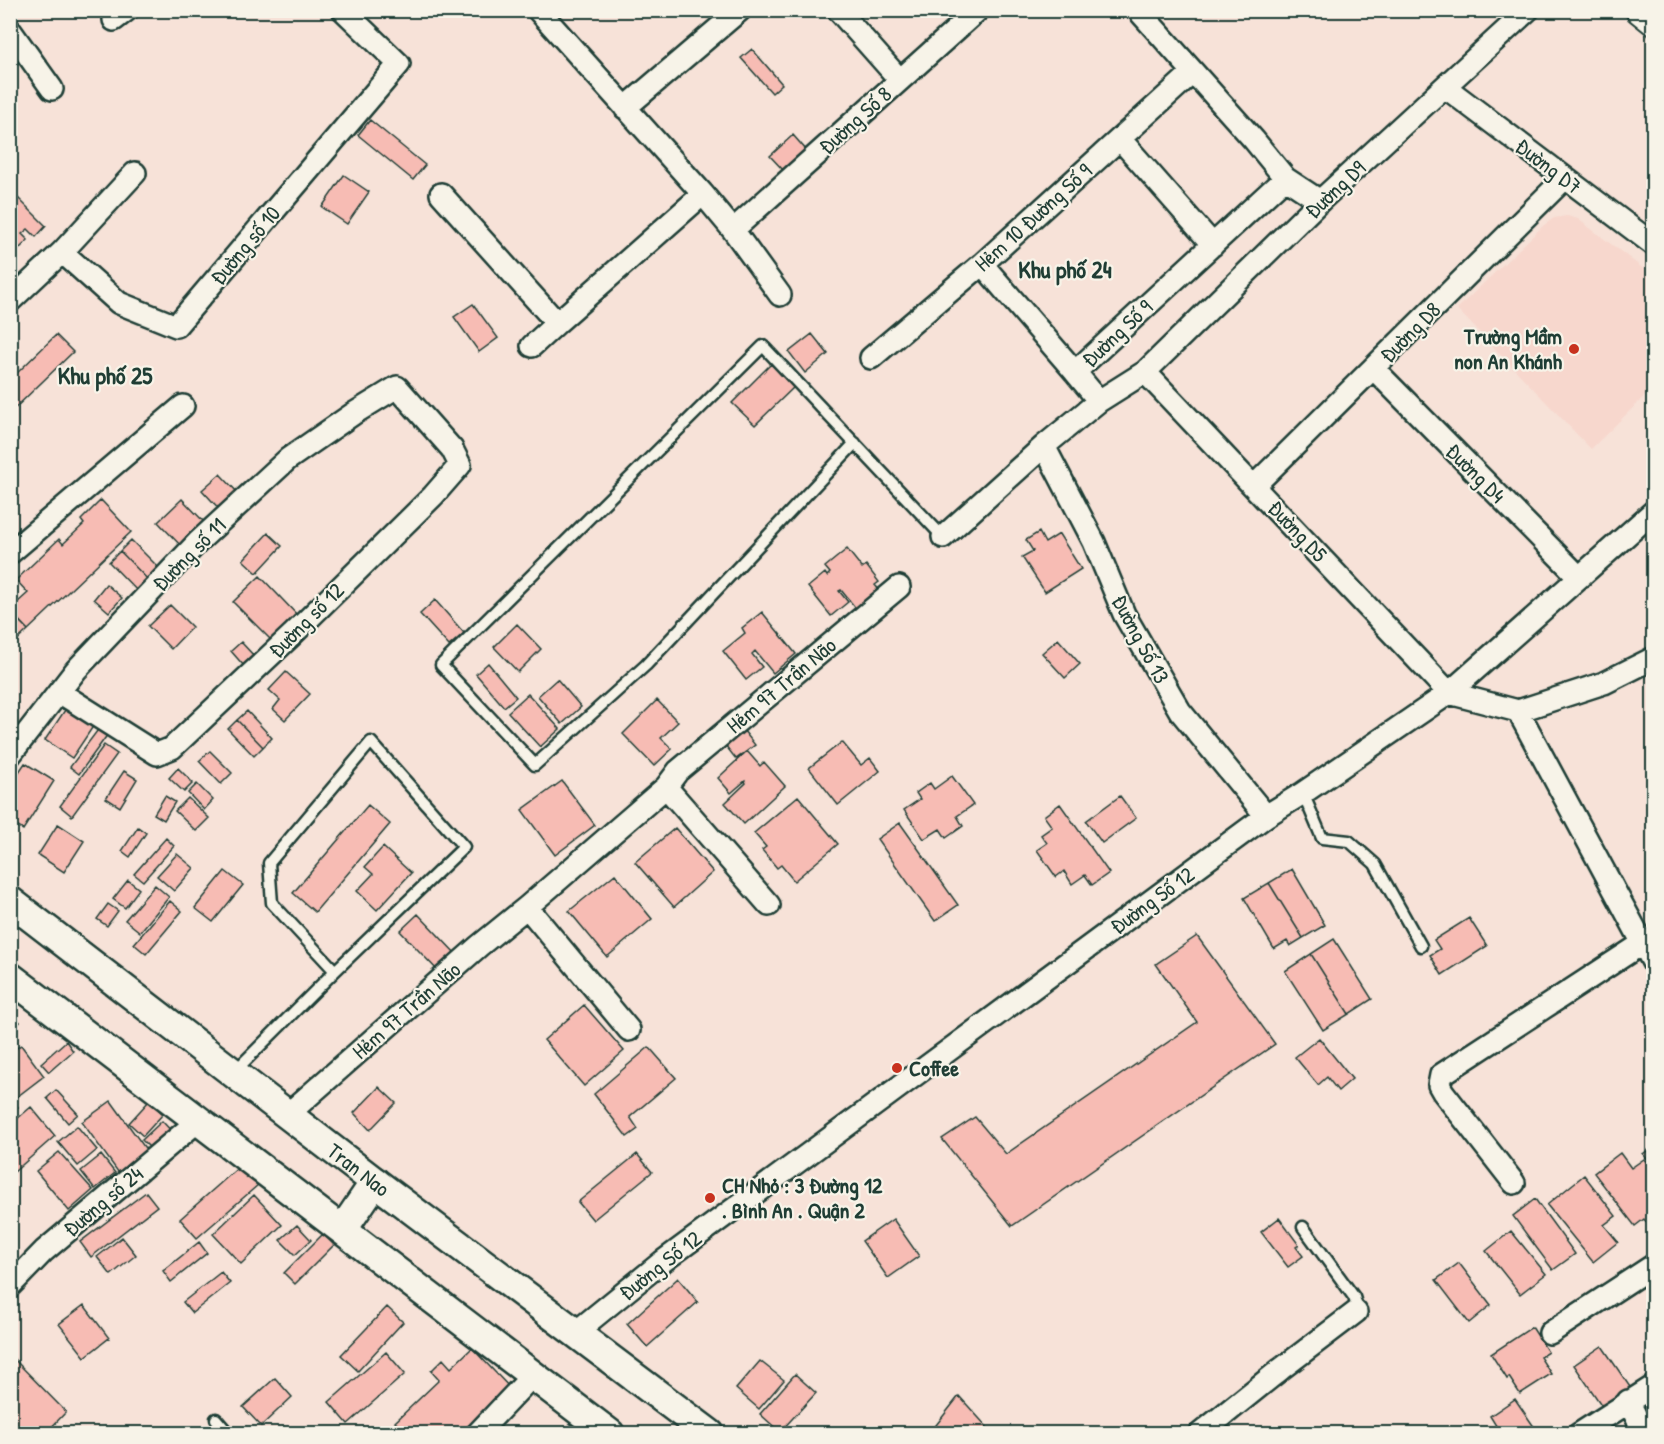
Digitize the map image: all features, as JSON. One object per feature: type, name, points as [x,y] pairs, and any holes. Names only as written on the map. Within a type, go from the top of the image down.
[{"type":"main road","name":"Tran Nao","points":[[10,901],[287,1115],[710,1434]]},
{"type":"main road","points":[[10,977],[610,1434]]},
{"type":"main road","points":[[343,1229],[375,1182]]},
{"type":"street","name":"Đường số 10","points":[[62,252],[118,303],[176,326],[399,64],[343,10]]},
{"type":"street","points":[[538,10],[703,194],[733,230],[780,295]]},
{"type":"street","points":[[625,108],[740,10]]},
{"type":"street","points":[[838,10],[900,80]]},
{"type":"street","name":"Đường Số 8","points":[[733,230],[978,10]]},
{"type":"street","points":[[1138,10],[1285,178],[1320,201]]},
{"type":"street","name":"Đường D9","points":[[1099,401],[1145,372],[1320,201],[1528,10]]},
{"type":"street","points":[[1639,10],[1653,22]]},
{"type":"street","points":[[11,33],[52,89]]},
{"type":"street","name":"Hẻm 10 Đường Số 9","points":[[871,358],[982,264],[1192,73]]},
{"type":"street","name":"Đường D7","points":[[1445,87],[1653,245]]},
{"type":"street","points":[[1120,139],[1213,245]]},
{"type":"street","points":[[10,301],[62,252],[135,173]]},
{"type":"street","name":"Đường Số 9","points":[[943,537],[1044,446],[1099,401],[1075,372],[1285,178]]},
{"type":"street","name":"Đường D8","points":[[1255,485],[1565,178]]},
{"type":"street","points":[[441,194],[557,323]]},
{"type":"street","points":[[532,346],[703,194]]},
{"type":"street","points":[[982,264],[1075,372]]},
{"type":"street","name":"Đường D4","points":[[1373,368],[1579,577]]},
{"type":"street","name":"Đường D5","points":[[1145,372],[1255,485],[1449,693]]},
{"type":"street","name":"Đường số 11","points":[[10,755],[76,670],[198,543],[261,483],[288,459],[397,387]]},
{"type":"street","name":"Đường số 12","points":[[59,692],[156,754],[172,748],[292,635],[433,496],[460,465],[452,449],[397,387]]},
{"type":"street","points":[[10,554],[183,406]]},
{"type":"street","name":"Đường Số 13","points":[[1044,446],[1094,542],[1124,614],[1180,711],[1266,816]]},
{"type":"street","points":[[1449,693],[1653,511]]},
{"type":"street","name":"Hẻm 97 Trần Não","points":[[287,1115],[479,946],[666,787],[678,771],[898,587]]},
{"type":"street","points":[[1449,693],[1518,711],[1604,683],[1653,658]]},
{"type":"street","name":"Đường Số 12","points":[[576,1332],[662,1262],[1266,816],[1449,693]]},
{"type":"street","points":[[1518,711],[1653,964]]},
{"type":"street","points":[[666,787],[769,905]]},
{"type":"street","points":[[527,907],[629,1030]]},
{"type":"street","points":[[1514,1183],[1443,1092],[1439,1085],[1441,1075],[1643,943]]},
{"type":"street","name":"Đường số 24","points":[[10,1287],[44,1251],[199,1120]]},
{"type":"street","points":[[1550,1333],[1653,1265]]},
{"type":"street","points":[[1200,1434],[1356,1312]]},
{"type":"street","points":[[477,1434],[533,1375]]},
{"type":"street","points":[[1579,1434],[1653,1386]]},
{"type":"street","points":[[1628,1401],[1645,1434]]},
{"type":"lane","points":[[855,444],[646,665],[535,765],[441,665],[763,346],[943,537]]},
{"type":"lane","points":[[233,1073],[464,847],[371,742],[269,863],[272,903],[335,971]]},
{"type":"lane","points":[[1303,793],[1322,838],[1349,841],[1375,864],[1421,946]]},
{"type":"lane","points":[[1303,1227],[1354,1297],[1356,1312]]},
{"type":"lane","points":[[216,1419],[229,1434]]},
{"type":"shaded area","name":"Trường Mầm non An Khánh","points":[[1567,216],[1578,219],[1653,276],[1653,388],[1591,449],[1457,309],[1544,225],[1554,218]]},
{"type":"building","points":[[752,49],[782,84],[772,93],[741,58]]},
{"type":"building","points":[[370,120],[425,165],[413,180],[358,135]]},
{"type":"building","points":[[793,135],[807,151],[784,171],[770,156]]},
{"type":"building","points":[[344,175],[369,192],[347,224],[322,207]]},
{"type":"building","points":[[12,192],[46,226],[36,237],[28,229],[22,234],[28,240],[17,251],[10,244]]},
{"type":"building","points":[[473,304],[498,338],[479,352],[454,317]]},
{"type":"building","points":[[812,334],[828,354],[805,373],[789,352]]},
{"type":"building","points":[[56,335],[73,352],[10,413],[10,374],[13,377]]},
{"type":"building","points":[[771,364],[794,387],[755,425],[732,403]]},
{"type":"building","points":[[220,474],[240,495],[222,512],[202,490]]},
{"type":"building","points":[[182,499],[206,524],[183,548],[158,522]]},
{"type":"building","points":[[101,500],[131,532],[28,630],[10,612],[10,594],[18,602],[28,593],[16,580],[59,539],[63,544],[84,524],[81,520]]},
{"type":"building","points":[[1039,532],[1045,543],[1059,534],[1081,569],[1045,592],[1022,557],[1033,551],[1026,540]]},
{"type":"building","points":[[268,533],[282,546],[257,573],[243,560]]},
{"type":"building","points":[[131,540],[164,573],[153,585],[120,551]]},
{"type":"building","points":[[847,549],[862,568],[866,565],[879,582],[875,585],[881,592],[858,611],[841,590],[839,591],[848,602],[831,616],[808,587],[825,573],[827,576],[830,573],[825,567]]},
{"type":"building","points":[[120,551],[153,585],[142,596],[109,562]]},
{"type":"building","points":[[260,576],[300,618],[274,643],[233,602]]},
{"type":"building","points":[[106,584],[122,598],[109,612],[94,599]]},
{"type":"building","points":[[435,600],[464,633],[449,646],[420,614]]},
{"type":"building","points":[[170,605],[192,627],[171,649],[148,626]]},
{"type":"building","points":[[10,612],[28,630],[10,647]]},
{"type":"building","points":[[762,612],[796,654],[773,673],[755,651],[752,654],[762,667],[746,680],[723,651],[745,633],[742,628]]},
{"type":"building","points":[[517,624],[541,649],[518,672],[494,647]]},
{"type":"building","points":[[1058,639],[1080,664],[1065,678],[1042,653]]},
{"type":"building","points":[[241,642],[255,657],[244,666],[231,651]]},
{"type":"building","points":[[488,663],[516,697],[504,707],[476,674]]},
{"type":"building","points":[[286,672],[310,694],[285,720],[273,709],[280,700],[269,690]]},
{"type":"building","points":[[557,679],[581,707],[562,724],[538,696]]},
{"type":"building","points":[[528,694],[560,729],[540,747],[508,712]]},
{"type":"building","points":[[657,700],[678,722],[661,738],[672,749],[654,766],[623,734]]},
{"type":"building","points":[[67,707],[94,725],[72,758],[45,740]]},
{"type":"building","points":[[247,711],[272,738],[263,747],[237,720]]},
{"type":"building","points":[[237,720],[263,747],[254,756],[228,729]]},
{"type":"building","points":[[100,727],[108,734],[79,774],[70,767]]},
{"type":"building","points":[[744,731],[755,745],[736,759],[725,745]]},
{"type":"building","points":[[842,742],[861,765],[870,758],[880,771],[838,805],[809,768]]},
{"type":"building","points":[[104,745],[117,754],[72,816],[60,806]]},
{"type":"building","points":[[210,751],[232,773],[221,784],[199,761]]},
{"type":"building","points":[[747,751],[760,766],[764,762],[785,786],[744,824],[725,803],[746,783],[745,781],[731,793],[718,778]]},
{"type":"building","points":[[25,763],[54,781],[23,830],[10,822],[10,785]]},
{"type":"building","points":[[178,768],[193,783],[184,792],[169,778]]},
{"type":"building","points":[[124,771],[137,779],[120,807],[106,798]]},
{"type":"building","points":[[952,776],[973,805],[957,816],[963,826],[946,838],[940,829],[924,839],[904,810],[920,799],[916,793],[930,783],[934,789]]},
{"type":"building","points":[[562,781],[595,825],[555,855],[522,810]]},
{"type":"building","points":[[197,784],[213,800],[204,810],[188,793]]},
{"type":"building","points":[[165,796],[175,802],[164,820],[154,814]]},
{"type":"building","points":[[798,796],[838,844],[794,881],[781,865],[777,868],[762,850],[766,847],[754,833]]},
{"type":"building","points":[[1120,796],[1136,818],[1102,843],[1086,821]]},
{"type":"building","points":[[188,798],[209,818],[196,831],[175,811]]},
{"type":"building","points":[[1060,804],[1109,873],[1092,885],[1085,875],[1072,884],[1064,871],[1056,877],[1037,850],[1047,843],[1041,835],[1052,827],[1044,816]]},
{"type":"building","points":[[368,805],[390,824],[315,912],[293,893]]},
{"type":"building","points":[[900,823],[958,905],[935,921],[877,839]]},
{"type":"building","points":[[58,824],[84,841],[64,872],[38,855]]},
{"type":"building","points":[[138,827],[146,833],[130,857],[122,851]]},
{"type":"building","points":[[675,828],[713,872],[674,907],[635,862]]},
{"type":"building","points":[[166,838],[174,846],[143,881],[134,874]]},
{"type":"building","points":[[383,847],[411,873],[377,910],[357,891],[373,874],[365,867]]},
{"type":"building","points":[[177,854],[194,868],[174,891],[157,876]]},
{"type":"building","points":[[1292,869],[1325,925],[1303,938],[1269,883]]},
{"type":"building","points":[[225,871],[243,885],[213,922],[195,908]]},
{"type":"building","points":[[615,874],[652,919],[607,957],[569,911]]},
{"type":"building","points":[[128,880],[139,889],[125,908],[113,899]]},
{"type":"building","points":[[1269,883],[1303,938],[1290,946],[1287,941],[1274,949],[1244,898]]},
{"type":"building","points":[[155,885],[169,897],[140,932],[125,920]]},
{"type":"building","points":[[170,901],[182,911],[146,954],[134,944]]},
{"type":"building","points":[[108,904],[118,911],[107,926],[97,919]]},
{"type":"building","points":[[418,914],[457,955],[439,972],[400,931]]},
{"type":"building","points":[[1469,918],[1487,946],[1442,975],[1430,955],[1440,949],[1434,940]]},
{"type":"building","points":[[1197,936],[1275,1044],[1012,1226],[942,1139],[975,1117],[1006,1154],[1197,1022],[1156,964]]},
{"type":"building","points":[[1334,939],[1372,999],[1349,1014],[1311,954]]},
{"type":"building","points":[[1311,954],[1349,1014],[1323,1030],[1285,971]]},
{"type":"building","points":[[584,1005],[624,1051],[584,1086],[544,1040]]},
{"type":"building","points":[[10,1013],[20,1022],[10,1032]]},
{"type":"building","points":[[1319,1038],[1352,1079],[1338,1091],[1327,1077],[1318,1085],[1295,1057]]},
{"type":"building","points":[[66,1041],[73,1051],[49,1072],[41,1063]]},
{"type":"building","points":[[21,1045],[44,1076],[14,1099],[10,1094],[10,1053]]},
{"type":"building","points":[[649,1047],[676,1078],[630,1117],[638,1129],[627,1137],[594,1094]]},
{"type":"building","points":[[379,1087],[396,1103],[370,1130],[354,1113]]},
{"type":"building","points":[[56,1090],[78,1114],[68,1123],[47,1098]]},
{"type":"building","points":[[10,1100],[18,1107],[10,1114]]},
{"type":"building","points":[[111,1101],[150,1155],[121,1176],[82,1122]]},
{"type":"building","points":[[149,1101],[163,1114],[143,1136],[129,1123]]},
{"type":"building","points":[[31,1107],[55,1136],[14,1172],[10,1168],[10,1125]]},
{"type":"building","points":[[162,1121],[175,1135],[156,1154],[142,1140]]},
{"type":"building","points":[[77,1126],[97,1150],[78,1166],[58,1142]]},
{"type":"building","points":[[1654,1146],[1654,1167],[1643,1154]]},
{"type":"building","points":[[59,1152],[93,1190],[69,1211],[36,1171]]},
{"type":"building","points":[[1620,1153],[1631,1168],[1644,1159],[1654,1172],[1654,1224],[1650,1227],[1644,1219],[1635,1226],[1594,1173]]},
{"type":"building","points":[[637,1154],[652,1172],[593,1220],[578,1202]]},
{"type":"building","points":[[101,1155],[115,1173],[95,1189],[81,1171]]},
{"type":"building","points":[[241,1165],[258,1185],[197,1238],[180,1219]]},
{"type":"building","points":[[1584,1175],[1616,1216],[1604,1225],[1618,1242],[1593,1262],[1547,1205]]},
{"type":"building","points":[[146,1192],[157,1206],[91,1257],[80,1242]]},
{"type":"building","points":[[254,1195],[282,1225],[241,1264],[213,1234]]},
{"type":"building","points":[[1535,1199],[1575,1254],[1553,1270],[1513,1216]]},
{"type":"building","points":[[1279,1218],[1299,1245],[1296,1247],[1303,1256],[1288,1267],[1261,1232]]},
{"type":"building","points":[[893,1219],[919,1256],[888,1278],[862,1241]]},
{"type":"building","points":[[297,1225],[311,1240],[295,1255],[280,1240]]},
{"type":"building","points":[[1511,1231],[1546,1274],[1520,1294],[1486,1251]]},
{"type":"building","points":[[323,1234],[334,1245],[295,1284],[284,1273]]},
{"type":"building","points":[[122,1237],[136,1255],[111,1275],[97,1257]]},
{"type":"building","points":[[199,1242],[207,1253],[171,1282],[163,1271]]},
{"type":"building","points":[[1459,1263],[1491,1305],[1469,1323],[1436,1280]]},
{"type":"building","points":[[221,1272],[230,1283],[192,1313],[183,1302]]},
{"type":"building","points":[[678,1278],[698,1302],[647,1347],[627,1324]]},
{"type":"building","points":[[84,1305],[109,1338],[85,1357],[59,1324]]},
{"type":"building","points":[[387,1307],[403,1322],[358,1371],[341,1355]]},
{"type":"building","points":[[1532,1327],[1548,1352],[1540,1357],[1551,1374],[1520,1394],[1491,1354]]},
{"type":"building","points":[[1602,1346],[1632,1390],[1604,1409],[1574,1365]]},
{"type":"building","points":[[472,1348],[513,1391],[469,1434],[407,1434],[395,1422],[439,1380],[431,1371],[443,1359],[451,1368]]},
{"type":"building","points":[[386,1352],[405,1374],[348,1424],[329,1402]]},
{"type":"building","points":[[10,1355],[66,1412],[45,1434],[21,1434],[10,1422]]},
{"type":"building","points":[[760,1361],[784,1380],[759,1409],[736,1389]]},
{"type":"building","points":[[795,1374],[816,1393],[780,1432],[760,1414]]},
{"type":"building","points":[[275,1378],[292,1397],[261,1426],[243,1407]]},
{"type":"building","points":[[959,1396],[988,1428],[983,1434],[929,1434]]},
{"type":"building","points":[[1515,1399],[1539,1434],[1501,1434],[1490,1416]]},
{"type":"place","name":"Trường Mầm non An Khánh","points":[[1574,349]]},
{"type":"place","name":"Coffee","points":[[897,1068]]},
{"type":"place","name":"CH Nhỏ : 3 Đường 12 . Bình An . Quận 2","points":[[710,1198]]},
{"type":"district","name":"Khu phố 24","points":[[1065,270]]},
{"type":"district","name":"Khu phố 25","points":[[105,376]]}]
